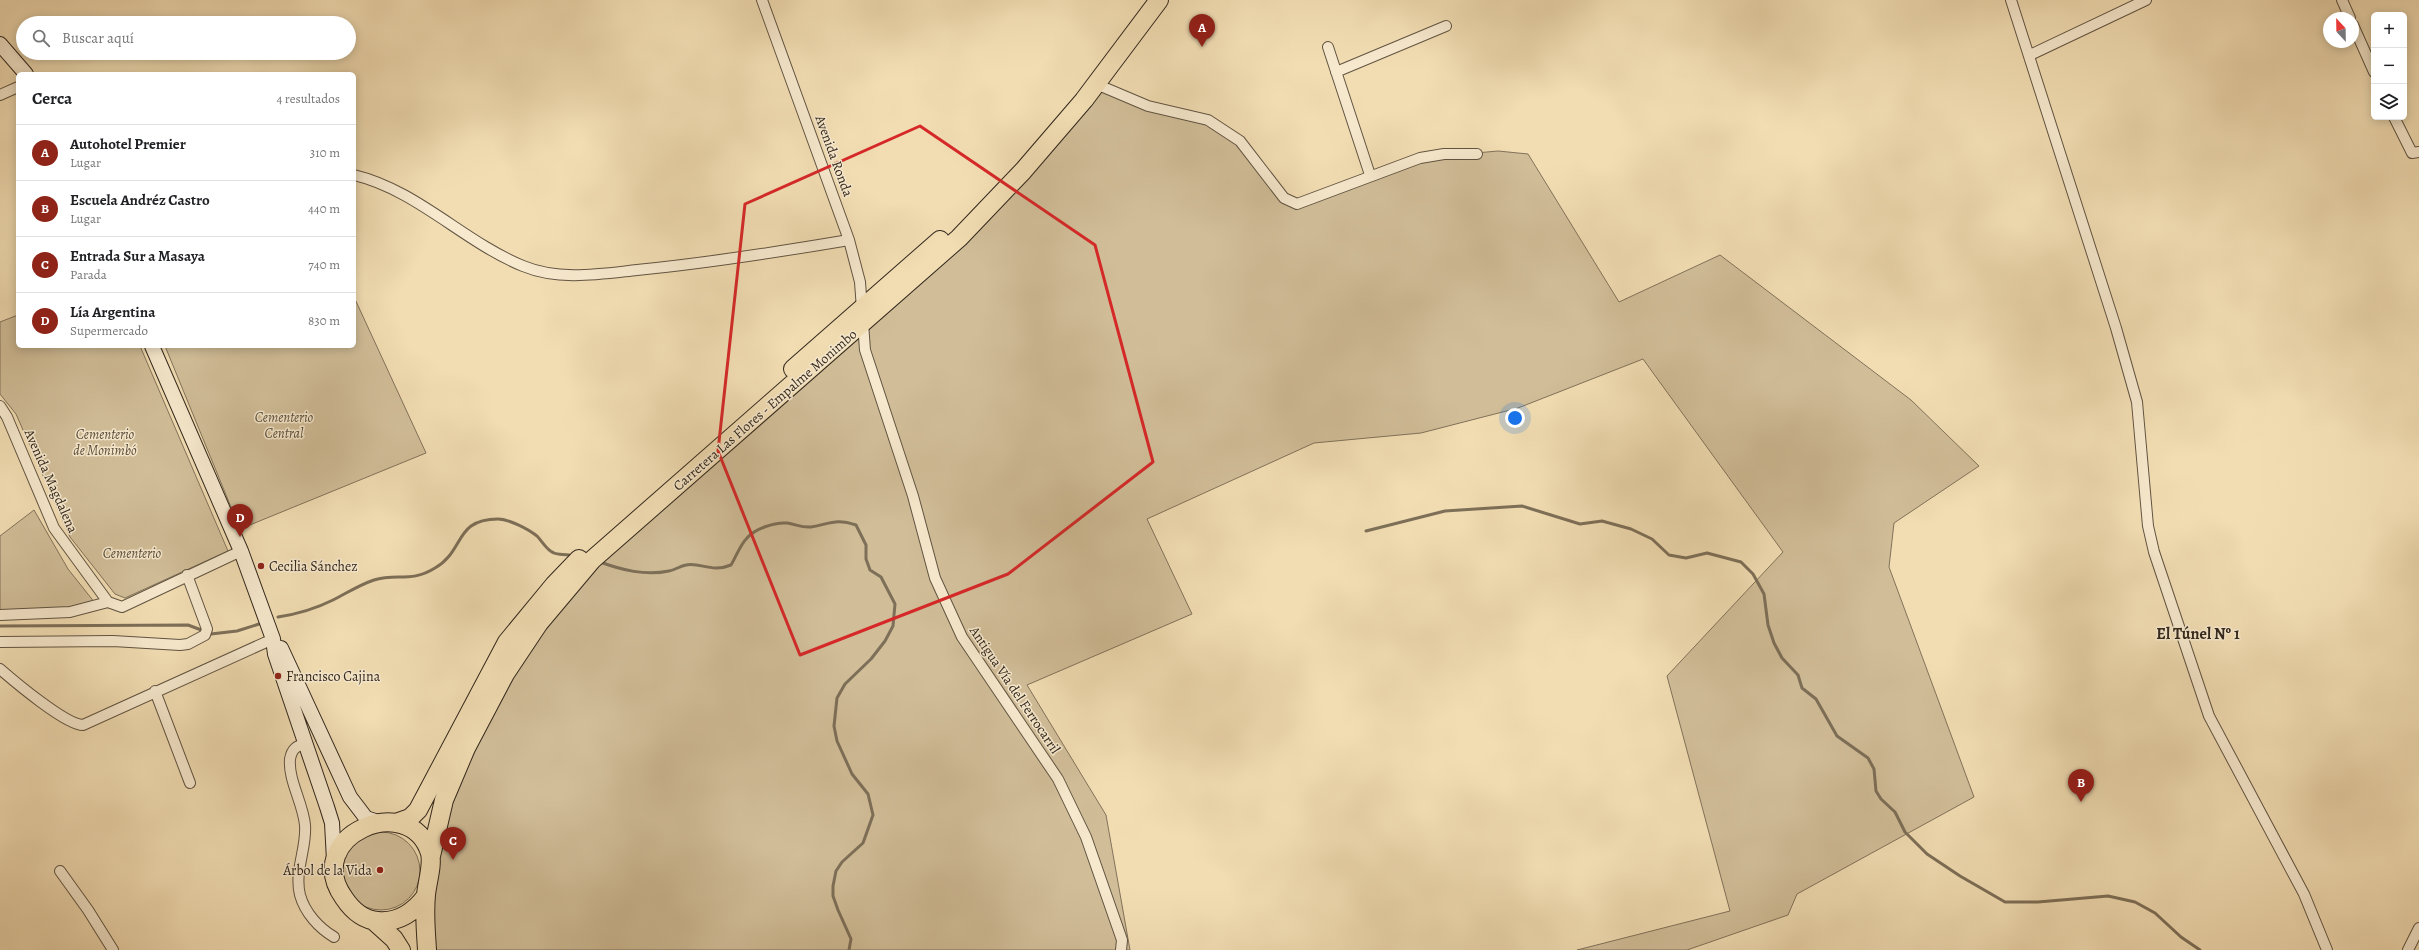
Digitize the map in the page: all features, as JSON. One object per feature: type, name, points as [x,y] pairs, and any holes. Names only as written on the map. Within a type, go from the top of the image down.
[{"type":"highway","name":"Carretera Las Flores - Empalme Monimbo","points":[[431,856],[444,800],[466,748],[511,664],[539,623],[592,560],[862,316],[962,221],[1019,161],[1145,0]]},
{"type":"highway","name":"Carretera Las Flores - Empalme Monimbo","points":[[388,823],[410,818],[418,810],[507,642],[554,585],[583,555],[862,316],[944,253],[988,209],[1028,165],[1096,84],[1158,0]]},
{"type":"highway","points":[[402,950],[390,935],[374,921],[354,910],[340,893],[334,878],[334,860],[342,844],[350,836],[364,827],[388,823],[407,826],[420,834],[431,856],[426,896],[428,950]]},
{"type":"highway","points":[[374,921],[388,922],[408,915],[426,896]]},
{"type":"street","name":"Avenida Ronda","points":[[762,0],[849,240],[860,282],[862,316]]},
{"type":"street","points":[[2011,0],[2030,55],[2116,328],[2137,402],[2148,526],[2154,552],[2209,716],[2304,894],[2327,950]]},
{"type":"street","points":[[2030,55],[2146,0]]},
{"type":"street","points":[[2342,0],[2347,12]]},
{"type":"street","points":[[1336,72],[1446,26]]},
{"type":"street","points":[[2359,38],[2371,65]]},
{"type":"street","points":[[0,44],[24,72]]},
{"type":"street","points":[[1328,47],[1370,175]]},
{"type":"street","points":[[1096,84],[1148,106],[1208,120],[1240,141],[1284,198],[1297,204],[1370,175],[1420,158],[1444,154],[1477,154]]},
{"type":"street","points":[[0,95],[16,89]]},
{"type":"street","points":[[2395,120],[2408,148],[2412,153],[2419,152]]},
{"type":"street","points":[[356,176],[382,184],[485,246],[524,266],[550,274],[587,275],[699,264],[849,240]]},
{"type":"street","name":"Antigua Vía del Ferrocarril","points":[[862,316],[865,350],[913,496],[935,578],[962,637],[1058,779],[1086,837],[1122,940],[1121,950]]},
{"type":"street","points":[[153,348],[241,551],[273,639],[275,654],[332,823],[334,860]]},
{"type":"street","name":"Avenida Magdalena","points":[[0,406],[7,417],[54,528],[108,602]]},
{"type":"street","points":[[0,615],[70,612],[108,602],[122,607],[187,574],[241,551]]},
{"type":"street","points":[[0,642],[113,641],[188,644],[205,635],[207,629],[187,574]]},
{"type":"street","points":[[273,639],[283,652],[357,808],[366,818],[388,823]]},
{"type":"street","points":[[0,669],[30,694],[76,725],[84,725],[273,639]]},
{"type":"street","points":[[155,692],[190,783]]},
{"type":"street","points":[[306,743],[295,748],[291,753],[290,766],[305,824],[299,874],[300,895],[313,920],[334,937]]},
{"type":"street","points":[[60,871],[88,910],[113,950]]},
{"type":"street","points":[[2408,950],[2419,928]]},
{"type":"highlighted area","points":[[920,126],[1095,245],[1153,462],[1008,574],[800,655],[718,451],[745,204]]},
{"type":"green space","points":[[1096,84],[1208,120],[1240,141],[1269,181],[1297,203],[1420,158],[1498,151],[1528,154],[1619,302],[1720,255],[1911,400],[1979,466],[1894,523],[1889,567],[1974,797],[1797,894],[1788,915],[1687,950],[1577,950],[1730,911],[1667,676],[1783,552],[1643,359],[1518,408],[1421,433],[1314,443],[1147,519],[1192,614],[1027,685],[1106,815],[1130,950],[427,950],[431,856],[486,708],[592,560],[912,282]]},
{"type":"green space","name":"Cementerio Central","points":[[356,301],[426,453],[240,529],[166,348],[356,348]]},
{"type":"green space","points":[[16,316],[16,348],[141,348],[228,551],[125,598],[115,594],[70,537],[16,414],[0,394],[0,322]]},
{"type":"green space","points":[[34,510],[68,569],[95,603],[85,609],[0,616],[0,536]]},
{"type":"green space","points":[[381,832],[396,835],[409,843],[417,856],[420,871],[417,886],[409,899],[396,907],[381,910],[366,907],[353,899],[345,886],[342,871],[345,856],[353,843],[366,835]]},
{"type":"waterway","points":[[1366,531],[1445,511],[1522,506],[1580,524],[1602,521],[1631,529],[1652,539],[1669,555],[1686,558],[1707,553],[1741,562],[1753,574],[1764,594],[1768,625],[1774,643],[1782,658],[1798,675],[1802,688],[1816,699],[1837,736],[1868,758],[1874,769],[1876,791],[1881,799],[1895,812],[1905,832],[1927,854],[1960,876],[2005,902],[2038,902],[2108,896],[2135,902],[2155,913],[2181,937],[2200,950]]},
{"type":"waterway","points":[[278,617],[313,609],[374,580],[390,577],[411,577],[426,573],[445,561],[467,530],[474,524],[484,520],[502,519],[513,523],[537,536],[551,552],[569,555]]},
{"type":"waterway","points":[[600,562],[625,570],[651,573],[669,571],[691,564],[718,568],[731,565],[742,544],[747,538],[760,529],[771,525],[787,523],[811,527],[833,522],[843,522],[856,525],[866,545],[866,559],[870,570],[881,577],[895,604],[893,626],[885,641],[871,659],[845,684],[837,698],[834,726],[837,741],[852,774],[868,794],[873,815],[863,843],[842,862],[836,871],[833,886],[833,896],[851,939],[849,950]]},
{"type":"waterway","points":[[211,634],[237,631],[259,624]]},
{"type":"waterway","points":[[0,626],[188,625],[204,631]]},
{"type":"place","name":"Autohotel Premier","points":[[1202,47]]},
{"type":"place","name":"Lía Argentina","points":[[240,537]]},
{"type":"place","name":"Cecilia Sánchez","points":[[261,566]]},
{"type":"place","name":"Francisco Cajina","points":[[278,676]]},
{"type":"place","name":"Escuela Andréz Castro","points":[[2081,802]]},
{"type":"place","name":"Entrada Sur a Masaya","points":[[453,860]]},
{"type":"place","name":"Árbol de la Vida","points":[[380,870]]},
{"type":"district","name":"El Túnel Nº 1","points":[[2198,634]]},
{"type":"park label","name":"Cementerio de Monimbó","points":[[105,442]]},
{"type":"park label","name":"Cementerio","points":[[132,553]]}]
